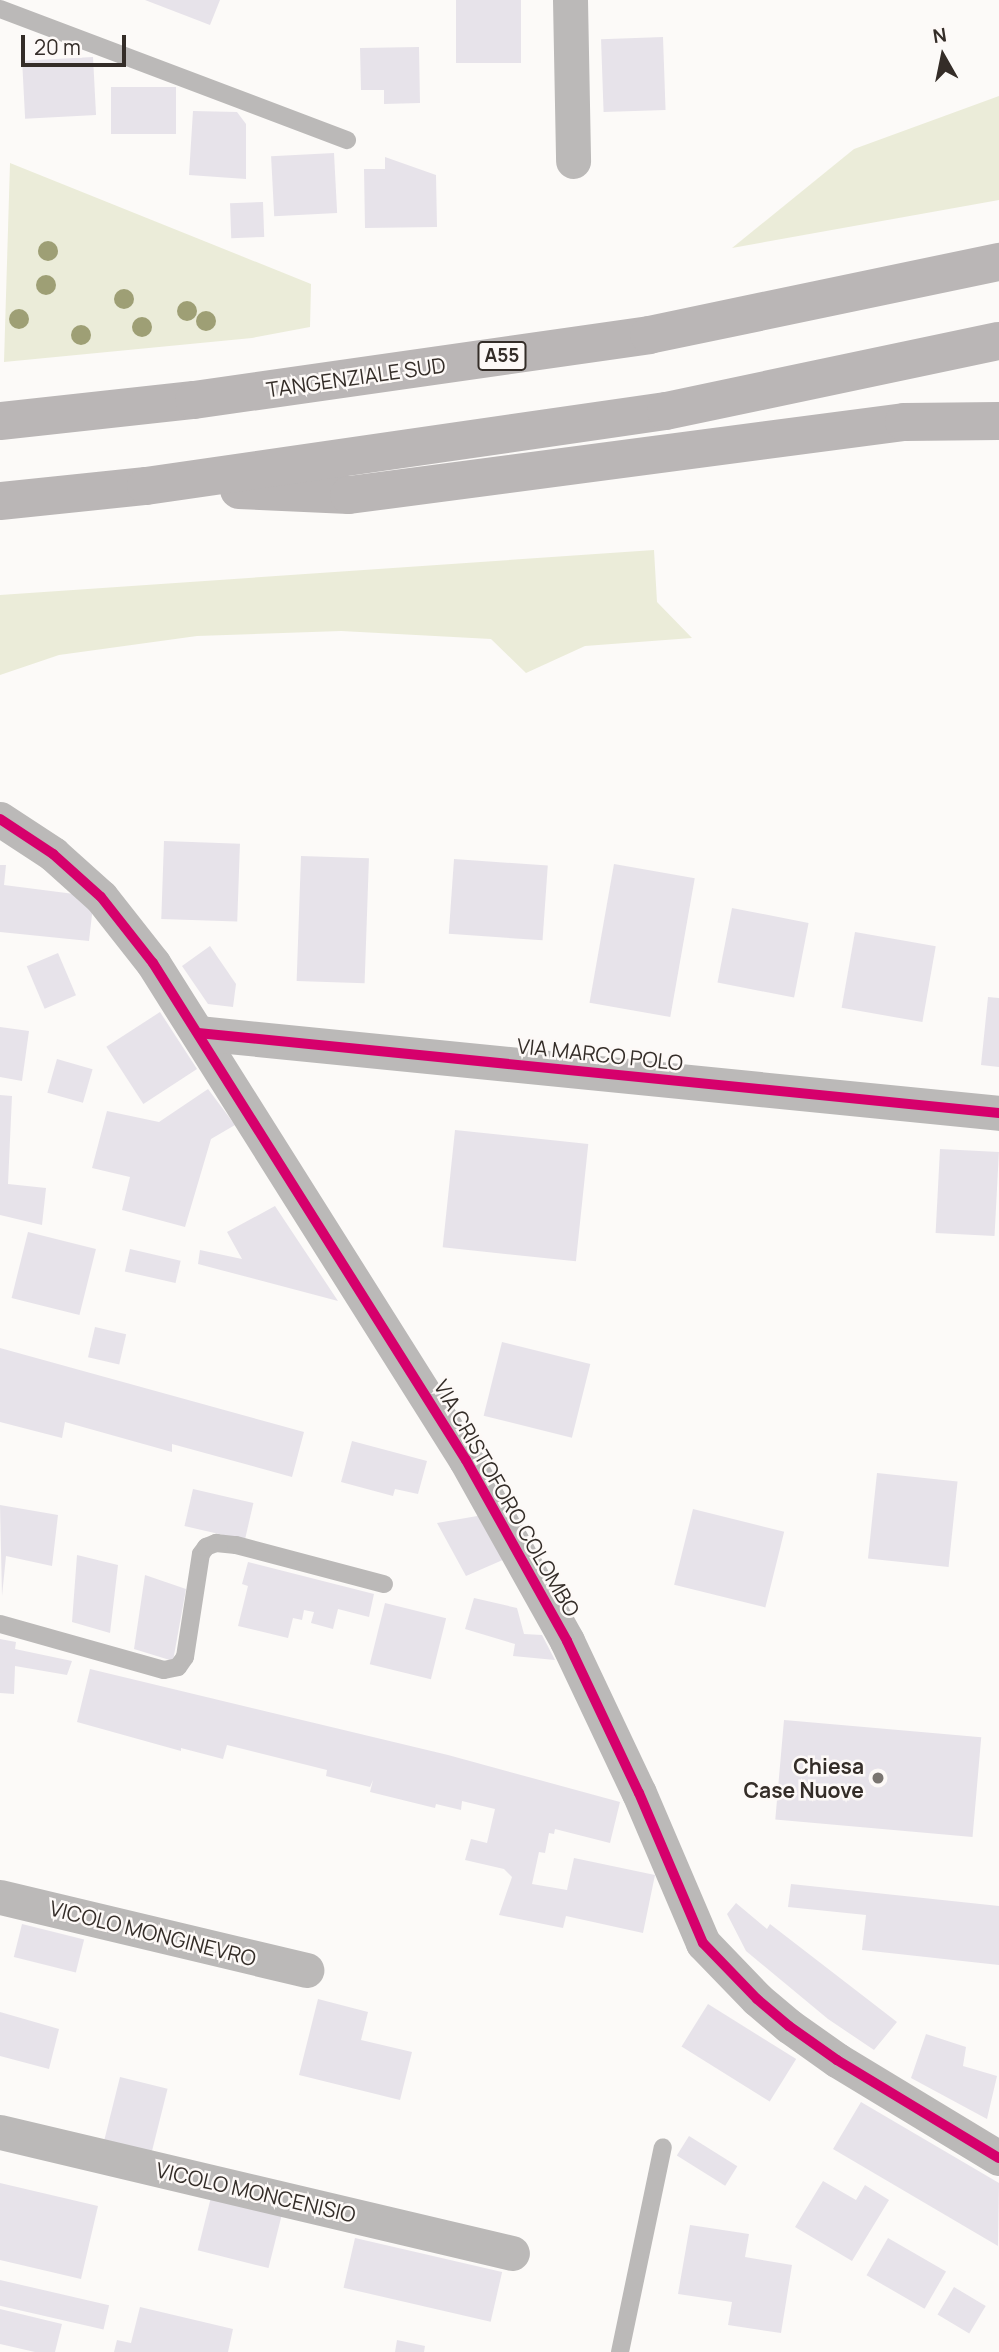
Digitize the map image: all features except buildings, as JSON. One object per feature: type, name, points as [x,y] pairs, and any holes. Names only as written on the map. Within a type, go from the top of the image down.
[{"type":"highway","name":"TANGENZIALE SUD","points":[[0,421],[194,400],[649,335],[999,262]]},
{"type":"highway","points":[[0,501],[146,486],[666,411],[999,341]]},
{"type":"highway","points":[[146,486],[349,495],[904,422],[999,421]]},
{"type":"street","points":[[570,0],[573,161]]},
{"type":"street","name":"VIA CRISTOFORO COLOMBO","points":[[0,819],[52,854],[101,897],[153,963],[466,1460],[547,1605],[639,1793],[703,1943],[757,1999],[789,2026],[837,2060],[999,2158]]},
{"type":"street","name":"VIA MARCO POLO","points":[[198,1033],[999,1113]]},
{"type":"street","name":"VICOLO MONGINEVRO","points":[[0,1897],[306,1970]]},
{"type":"street","name":"VICOLO MONCENISIO","points":[[0,2132],[512,2253]]},
{"type":"lane","points":[[0,9],[346,140]]},
{"type":"lane","points":[[0,1624],[164,1670],[178,1667],[185,1657],[201,1554],[206,1547],[216,1543],[236,1545],[384,1584]]},
{"type":"lane","points":[[620,2352],[663,2147]]},
{"type":"green space","points":[[999,96],[999,200],[732,248],[854,149]]},
{"type":"green space","points":[[10,163],[311,284],[310,327],[252,338],[4,362]]},
{"type":"green space","points":[[654,550],[657,602],[692,638],[585,646],[526,673],[491,639],[341,631],[197,636],[59,655],[0,675],[0,595]]},
{"type":"cycle path","points":[[0,819],[53,854],[101,897],[153,963],[466,1460],[567,1641],[639,1793],[703,1943],[757,1999],[789,2026],[837,2060],[999,2158]]},
{"type":"cycle path","points":[[198,1033],[999,1113]]},
{"type":"place","name":"Chiesa Case Nuove","points":[[878,1778]]}]
